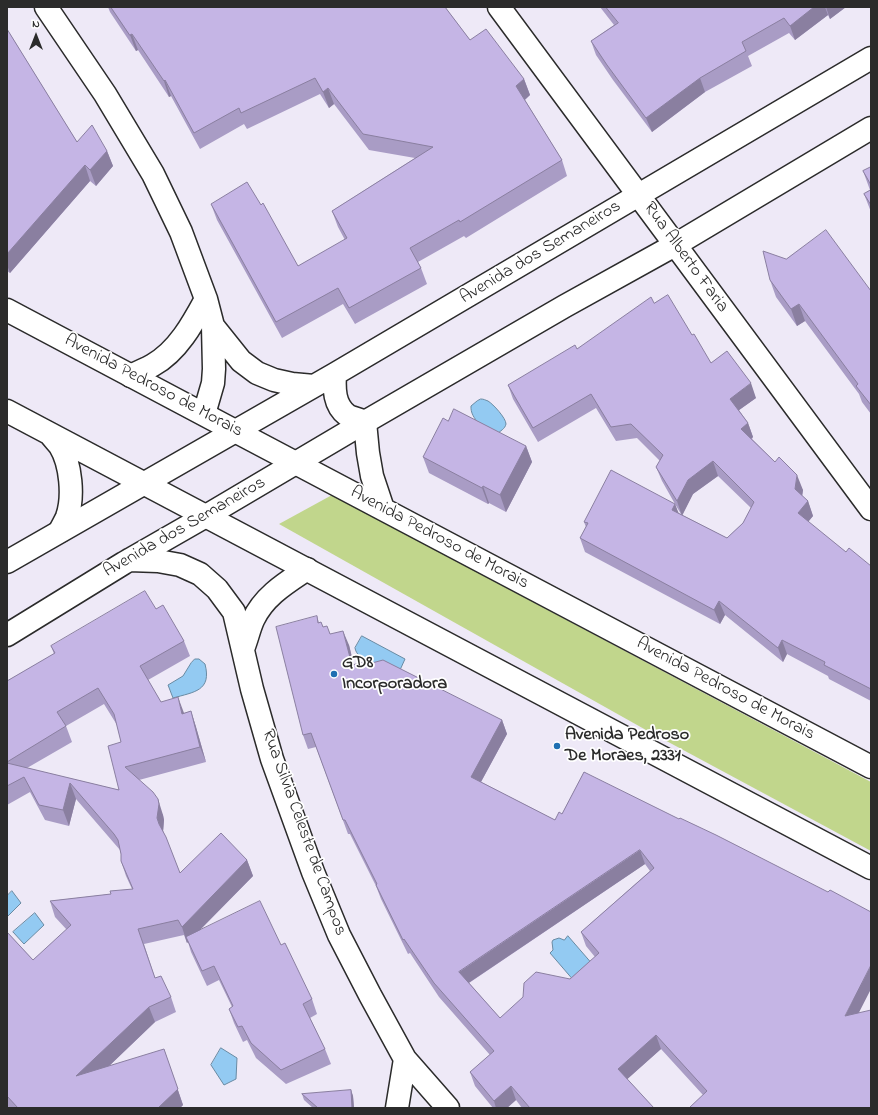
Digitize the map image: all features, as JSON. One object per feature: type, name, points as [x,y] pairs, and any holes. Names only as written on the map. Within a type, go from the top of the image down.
[{"type":"main road","points":[[46,7],[105,94],[153,174],[181,232],[206,299],[213,326],[213,379],[204,414]]},
{"type":"main road","name":"Rua Alberto Faria","points":[[499,7],[871,509]]},
{"type":"main road","name":"Avenida dos Semaneiros","points":[[7,562],[335,374],[871,58]]},
{"type":"main road","name":"Avenida dos Semaneiros","points":[[7,635],[129,560],[206,516],[295,462],[565,306],[675,245],[871,128]]},
{"type":"main road","points":[[130,376],[154,365],[169,353],[191,327],[206,299]]},
{"type":"main road","name":"Avenida Pedroso de Morais","points":[[7,310],[871,767]]},
{"type":"main road","points":[[213,326],[241,362],[257,373],[274,380],[292,384],[314,386]]},
{"type":"main road","points":[[335,374],[334,390],[338,404],[347,415],[364,422],[372,476],[383,509]]},
{"type":"main road","points":[[7,411],[871,868]]},
{"type":"main road","points":[[50,434],[60,446],[70,476],[70,505],[60,531]]},
{"type":"main road","name":"Rua Silvia Celeste de Campos","points":[[129,560],[158,561],[180,565],[200,574],[217,589],[234,612],[252,689],[272,759],[313,872],[339,935],[405,1059],[448,1108]]},
{"type":"main road","points":[[243,649],[253,620],[261,605],[273,593],[307,569]]},
{"type":"main road","points":[[397,1108],[405,1059]]},
{"type":"green space","points":[[332,495],[871,782],[871,851],[646,730],[279,524]]},
{"type":"water","points":[[481,399],[488,401],[493,405],[505,421],[505,427],[497,434],[483,427],[476,420],[471,411],[471,406]]},
{"type":"water","points":[[362,636],[405,659],[400,670],[368,661],[360,656],[355,648]]},
{"type":"water","points":[[195,659],[199,659],[205,664],[206,680],[200,689],[173,698],[168,685],[183,676]]},
{"type":"water","points":[[12,891],[21,903],[7,917],[7,896]]},
{"type":"water","points":[[35,913],[44,925],[24,944],[13,932]]},
{"type":"water","points":[[568,936],[594,966],[575,982],[550,953],[553,950],[553,940],[559,938],[564,940]]},
{"type":"water","points":[[221,1048],[237,1058],[236,1079],[224,1085],[211,1065]]},
{"type":"building","points":[[111,7],[445,7],[470,40],[486,29],[524,79],[516,86],[562,160],[460,222],[459,220],[410,248],[421,268],[349,308],[338,288],[276,322],[211,204],[247,182],[261,205],[263,203],[298,266],[347,238],[332,211],[433,147],[363,134],[328,88],[323,92],[315,78],[241,113],[239,108],[194,133],[165,80],[164,81],[132,34],[130,35]]},
{"type":"building","points":[[606,7],[814,7],[790,26],[784,18],[742,42],[746,51],[700,78],[646,118],[591,41],[618,23]]},
{"type":"building","points":[[7,29],[77,142],[92,125],[107,151],[90,170],[85,165],[7,254]]},
{"type":"building","points":[[871,167],[871,185],[863,171]]},
{"type":"building","points":[[871,190],[871,205],[864,194]]},
{"type":"building","points":[[826,230],[871,291],[871,405],[856,386],[858,384],[799,304],[791,309],[770,280],[763,251],[786,259]]},
{"type":"building","points":[[668,295],[711,363],[727,351],[751,383],[730,399],[748,423],[741,429],[775,462],[779,457],[797,475],[795,489],[808,501],[798,513],[846,552],[849,548],[871,566],[871,689],[824,665],[825,662],[782,640],[778,648],[719,601],[714,610],[580,538],[588,523],[584,522],[611,470],[675,504],[672,510],[727,538],[743,523],[754,502],[713,461],[688,480],[677,501],[656,467],[663,455],[631,424],[611,427],[591,394],[533,428],[508,385],[575,345],[577,349],[651,297],[654,303]]},
{"type":"building","points":[[454,409],[526,446],[500,495],[483,486],[482,488],[423,457],[443,418],[448,421]]},
{"type":"building","points":[[145,591],[156,609],[163,605],[184,641],[140,666],[161,702],[178,697],[182,714],[191,711],[200,747],[125,767],[153,792],[158,799],[159,804],[157,818],[180,873],[221,833],[247,860],[182,927],[178,920],[138,929],[155,978],[161,976],[171,997],[149,1007],[76,1076],[164,1049],[178,1089],[158,1108],[18,1108],[7,1096],[7,932],[33,960],[71,925],[50,901],[111,894],[110,891],[133,889],[121,861],[118,840],[70,783],[63,810],[39,805],[24,777],[7,786],[7,763],[119,790],[108,746],[121,742],[114,714],[98,688],[57,712],[66,726],[7,762],[7,681],[55,653],[51,646]]},
{"type":"building","points":[[317,616],[318,623],[321,622],[323,627],[327,626],[330,634],[343,631],[352,665],[371,660],[372,663],[383,660],[502,720],[471,777],[555,820],[559,812],[562,814],[584,772],[679,819],[680,818],[716,835],[828,892],[830,890],[871,912],[871,965],[845,1016],[871,1010],[871,1108],[689,1108],[707,1091],[656,1035],[618,1069],[654,1108],[530,1108],[511,1086],[494,1101],[470,1072],[494,1051],[434,983],[404,939],[403,940],[345,820],[343,820],[311,733],[303,735],[276,627]],"holes":[[[640,850],[654,868],[581,932],[599,953],[570,979],[536,972],[524,983],[523,997],[500,1018],[459,972]]]},
{"type":"building","points":[[260,901],[281,945],[285,943],[312,999],[303,1004],[325,1049],[281,1070],[251,1043],[242,1026],[238,1027],[229,1009],[233,1006],[214,966],[202,971],[186,937]]},
{"type":"building","points":[[351,1090],[352,1108],[318,1108],[302,1094]]},
{"type":"place","name":"GD8 Incorporadora","points":[[334,674]]},
{"type":"place","name":"Avenida Pedroso De Moraes, 2331","points":[[557,746]]}]
